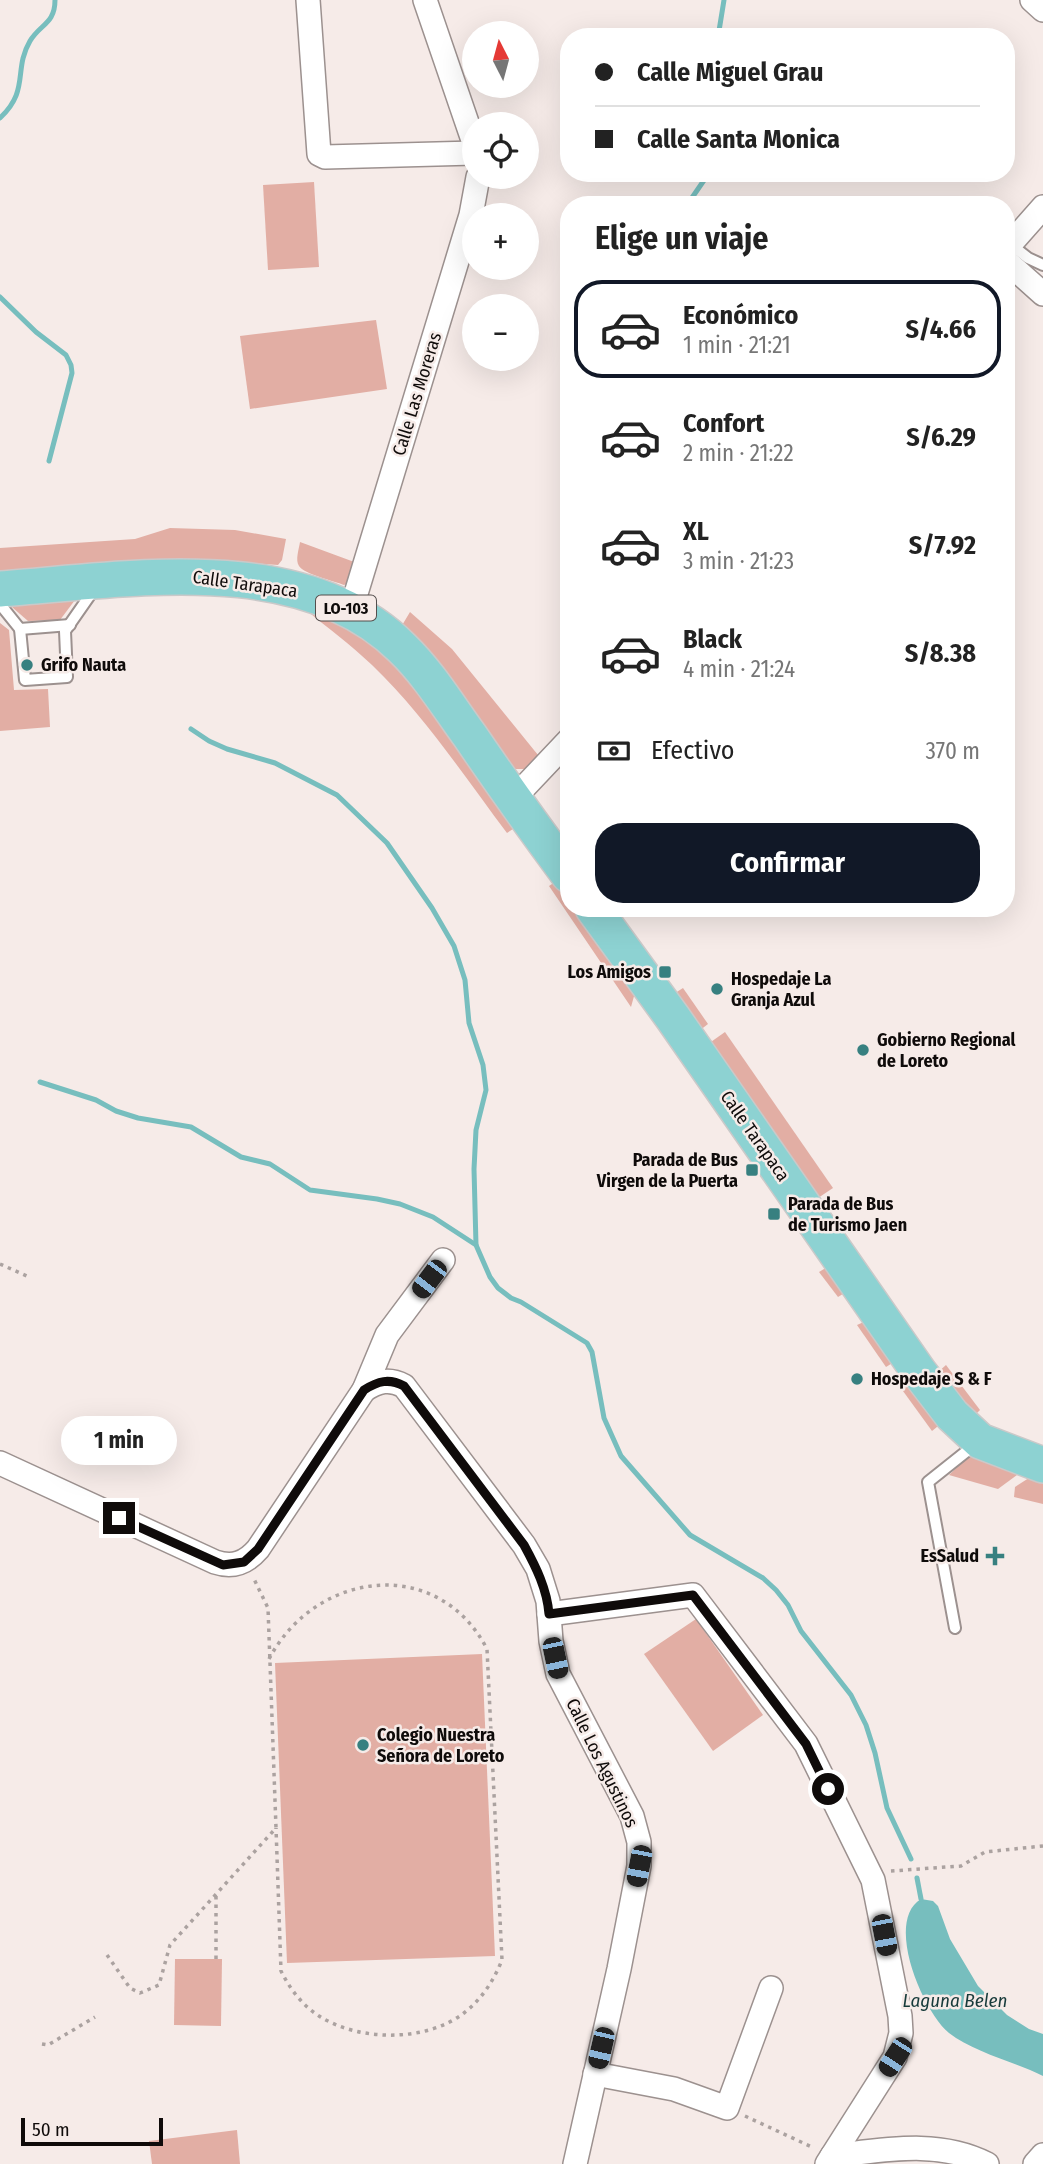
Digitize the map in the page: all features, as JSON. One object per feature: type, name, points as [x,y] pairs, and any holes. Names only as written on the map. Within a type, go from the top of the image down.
[{"type":"main road","name":"Calle Tarapaca","points":[[0,589],[182,575],[272,584],[310,593],[351,610],[384,631],[426,674],[560,862]]},
{"type":"main road","name":"Calle Tarapaca","points":[[600,917],[952,1415],[979,1441],[1043,1465]]},
{"type":"street","points":[[308,0],[319,154],[325,157],[462,153]]},
{"type":"street","points":[[425,0],[463,112]]},
{"type":"street","points":[[1032,0],[1043,10]]},
{"type":"street","name":"Calle Las Moreras","points":[[351,610],[471,215],[476,189]]},
{"type":"street","points":[[1015,243],[1043,207]]},
{"type":"street","points":[[1015,261],[1043,295]]},
{"type":"street","points":[[514,798],[560,749]]},
{"type":"street","points":[[0,1463],[215,1562],[223,1565],[244,1562],[258,1549],[364,1390],[387,1335],[443,1260]]},
{"type":"street","name":"Calle Los Agustinos","points":[[364,1390],[383,1381],[395,1381],[404,1386],[524,1545],[538,1569],[548,1601],[551,1641],[558,1674],[632,1816],[639,1842],[639,1866],[575,2164]]},
{"type":"street","points":[[549,1614],[693,1595],[806,1744],[873,1880],[900,2016],[899,2048],[830,2160]]},
{"type":"street","points":[[596,2074],[674,2089],[727,2108],[771,1988]]},
{"type":"street","points":[[830,2160],[908,2148],[934,2148],[961,2153],[987,2164]]},
{"type":"street","points":[[1035,2164],[1043,2155]]},
{"type":"lane","points":[[1015,254],[1043,265]]},
{"type":"lane","points":[[0,604],[20,629],[25,680],[67,677],[65,631],[100,582]]},
{"type":"lane","points":[[20,629],[69,625]]},
{"type":"lane","points":[[955,1628],[928,1482],[979,1441]]},
{"type":"path","points":[[0,1264],[29,1276]]},
{"type":"path","points":[[244,1562],[268,1608],[281,1971],[299,1998],[321,2017],[358,2031],[396,2035],[414,2033],[448,2022],[464,2013],[486,1990],[502,1960],[487,1649],[481,1637],[461,1615],[436,1597],[400,1587],[376,1586],[339,1594],[307,1611],[286,1631],[270,1659]]},
{"type":"path","points":[[107,1955],[130,1988],[140,1993],[159,1985],[170,1945],[276,1828]]},
{"type":"path","points":[[873,1880],[893,1870],[961,1866],[985,1852],[1043,1846]]},
{"type":"path","points":[[216,1894],[216,1959]]},
{"type":"path","points":[[42,2044],[48,2045],[95,2017]]},
{"type":"path","points":[[727,2108],[830,2160]]},
{"type":"shaded area","points":[[314,182],[319,267],[268,270],[263,185]]},
{"type":"shaded area","points":[[376,320],[387,389],[250,409],[240,336]]},
{"type":"shaded area","points":[[170,528],[235,530],[286,539],[282,560],[278,565],[200,559],[0,571],[0,548],[135,539]]},
{"type":"shaded area","points":[[300,542],[357,563],[353,581],[344,585],[302,569],[297,561]]},
{"type":"shaded area","points":[[78,596],[60,620],[28,621],[5,601]]},
{"type":"shaded area","points":[[306,610],[339,623],[381,652],[408,680],[519,825],[507,833],[443,746],[391,684],[356,650]]},
{"type":"shaded area","points":[[410,612],[452,649],[538,755],[525,769],[514,769],[463,698],[401,627]]},
{"type":"shaded area","points":[[0,623],[9,630],[14,690],[48,689],[50,727],[0,731]]},
{"type":"shaded area","points":[[558,880],[560,883],[560,902],[549,886]]},
{"type":"shaded area","points":[[570,917],[584,917],[636,989],[631,1007]]},
{"type":"shaded area","points":[[683,988],[708,1024],[699,1031],[672,995]]},
{"type":"shaded area","points":[[725,1032],[833,1188],[818,1198],[708,1044]]},
{"type":"shaded area","points":[[829,1266],[846,1292],[838,1297],[819,1272]]},
{"type":"shaded area","points":[[866,1321],[894,1362],[886,1367],[857,1325]]},
{"type":"shaded area","points":[[946,1365],[980,1410],[975,1415],[937,1373]]},
{"type":"shaded area","points":[[901,1377],[943,1422],[932,1431],[895,1380]]},
{"type":"shaded area","points":[[973,1452],[1021,1472],[998,1489],[949,1475]]},
{"type":"shaded area","points":[[1032,1476],[1043,1479],[1043,1504],[1014,1497],[1015,1487]]},
{"type":"shaded area","points":[[696,1619],[763,1715],[713,1751],[644,1654]]},
{"type":"shaded area","points":[[482,1654],[495,1956],[287,1963],[275,1663]]},
{"type":"shaded area","points":[[175,1959],[222,1959],[221,2026],[174,2025]]},
{"type":"shaded area","points":[[237,2130],[240,2164],[152,2164],[149,2141]]},
{"type":"water","name":"Laguna Belen","points":[[921,1899],[933,1901],[938,1906],[950,1939],[978,1986],[1007,2015],[1029,2029],[1043,2034],[1043,2076],[970,2046],[949,2033],[939,2022],[919,1987],[907,1946],[906,1926],[911,1910]]},
{"type":"waterway","points":[[0,118],[15,98],[25,51],[34,35],[50,19],[55,0]]},
{"type":"waterway","points":[[719,28],[724,0]]},
{"type":"waterway","points":[[693,196],[703,182]]},
{"type":"waterway","points":[[0,297],[36,332],[66,355],[71,365],[72,373],[49,461]]},
{"type":"waterway","points":[[191,729],[227,749],[275,763],[337,795],[387,843],[432,908],[454,946],[465,980],[469,1023],[483,1065],[486,1090],[476,1130],[476,1245]]},
{"type":"waterway","points":[[40,1082],[96,1100],[116,1111],[138,1118],[191,1127],[241,1157],[270,1164],[310,1190],[400,1204],[433,1217],[476,1245],[490,1277],[498,1288],[587,1343],[592,1352],[604,1418],[621,1456],[690,1535],[763,1578],[776,1590],[788,1605],[801,1631],[851,1695],[866,1725],[875,1753],[887,1808],[911,1859]]},
{"type":"waterway","points":[[917,1878],[921,1899]]},
{"type":"place","name":"Grifo Nauta","points":[[27,665]]},
{"type":"place","name":"Los Amigos","points":[[665,972]]},
{"type":"place","name":"Hospedaje La Granja Azul","points":[[717,989]]},
{"type":"place","name":"Gobierno Regional de Loreto","points":[[863,1050]]},
{"type":"place","name":"Parada de Bus Virgen de la Puerta","points":[[752,1170]]},
{"type":"place","name":"Parada de Bus de Turismo Jaen","points":[[774,1214]]},
{"type":"place","name":"Hospedaje S & F","points":[[857,1379]]},
{"type":"place","name":"EsSalud","points":[[995,1556]]},
{"type":"place","name":"Colegio Nuestra Señora de Loreto","points":[[363,1745]]},
{"type":"route","points":[[119,1518],[223,1565],[244,1562],[258,1549],[364,1390],[374,1383],[395,1381],[404,1386],[524,1545],[538,1569],[548,1601],[549,1614],[693,1595],[806,1744],[828,1789]]}]
